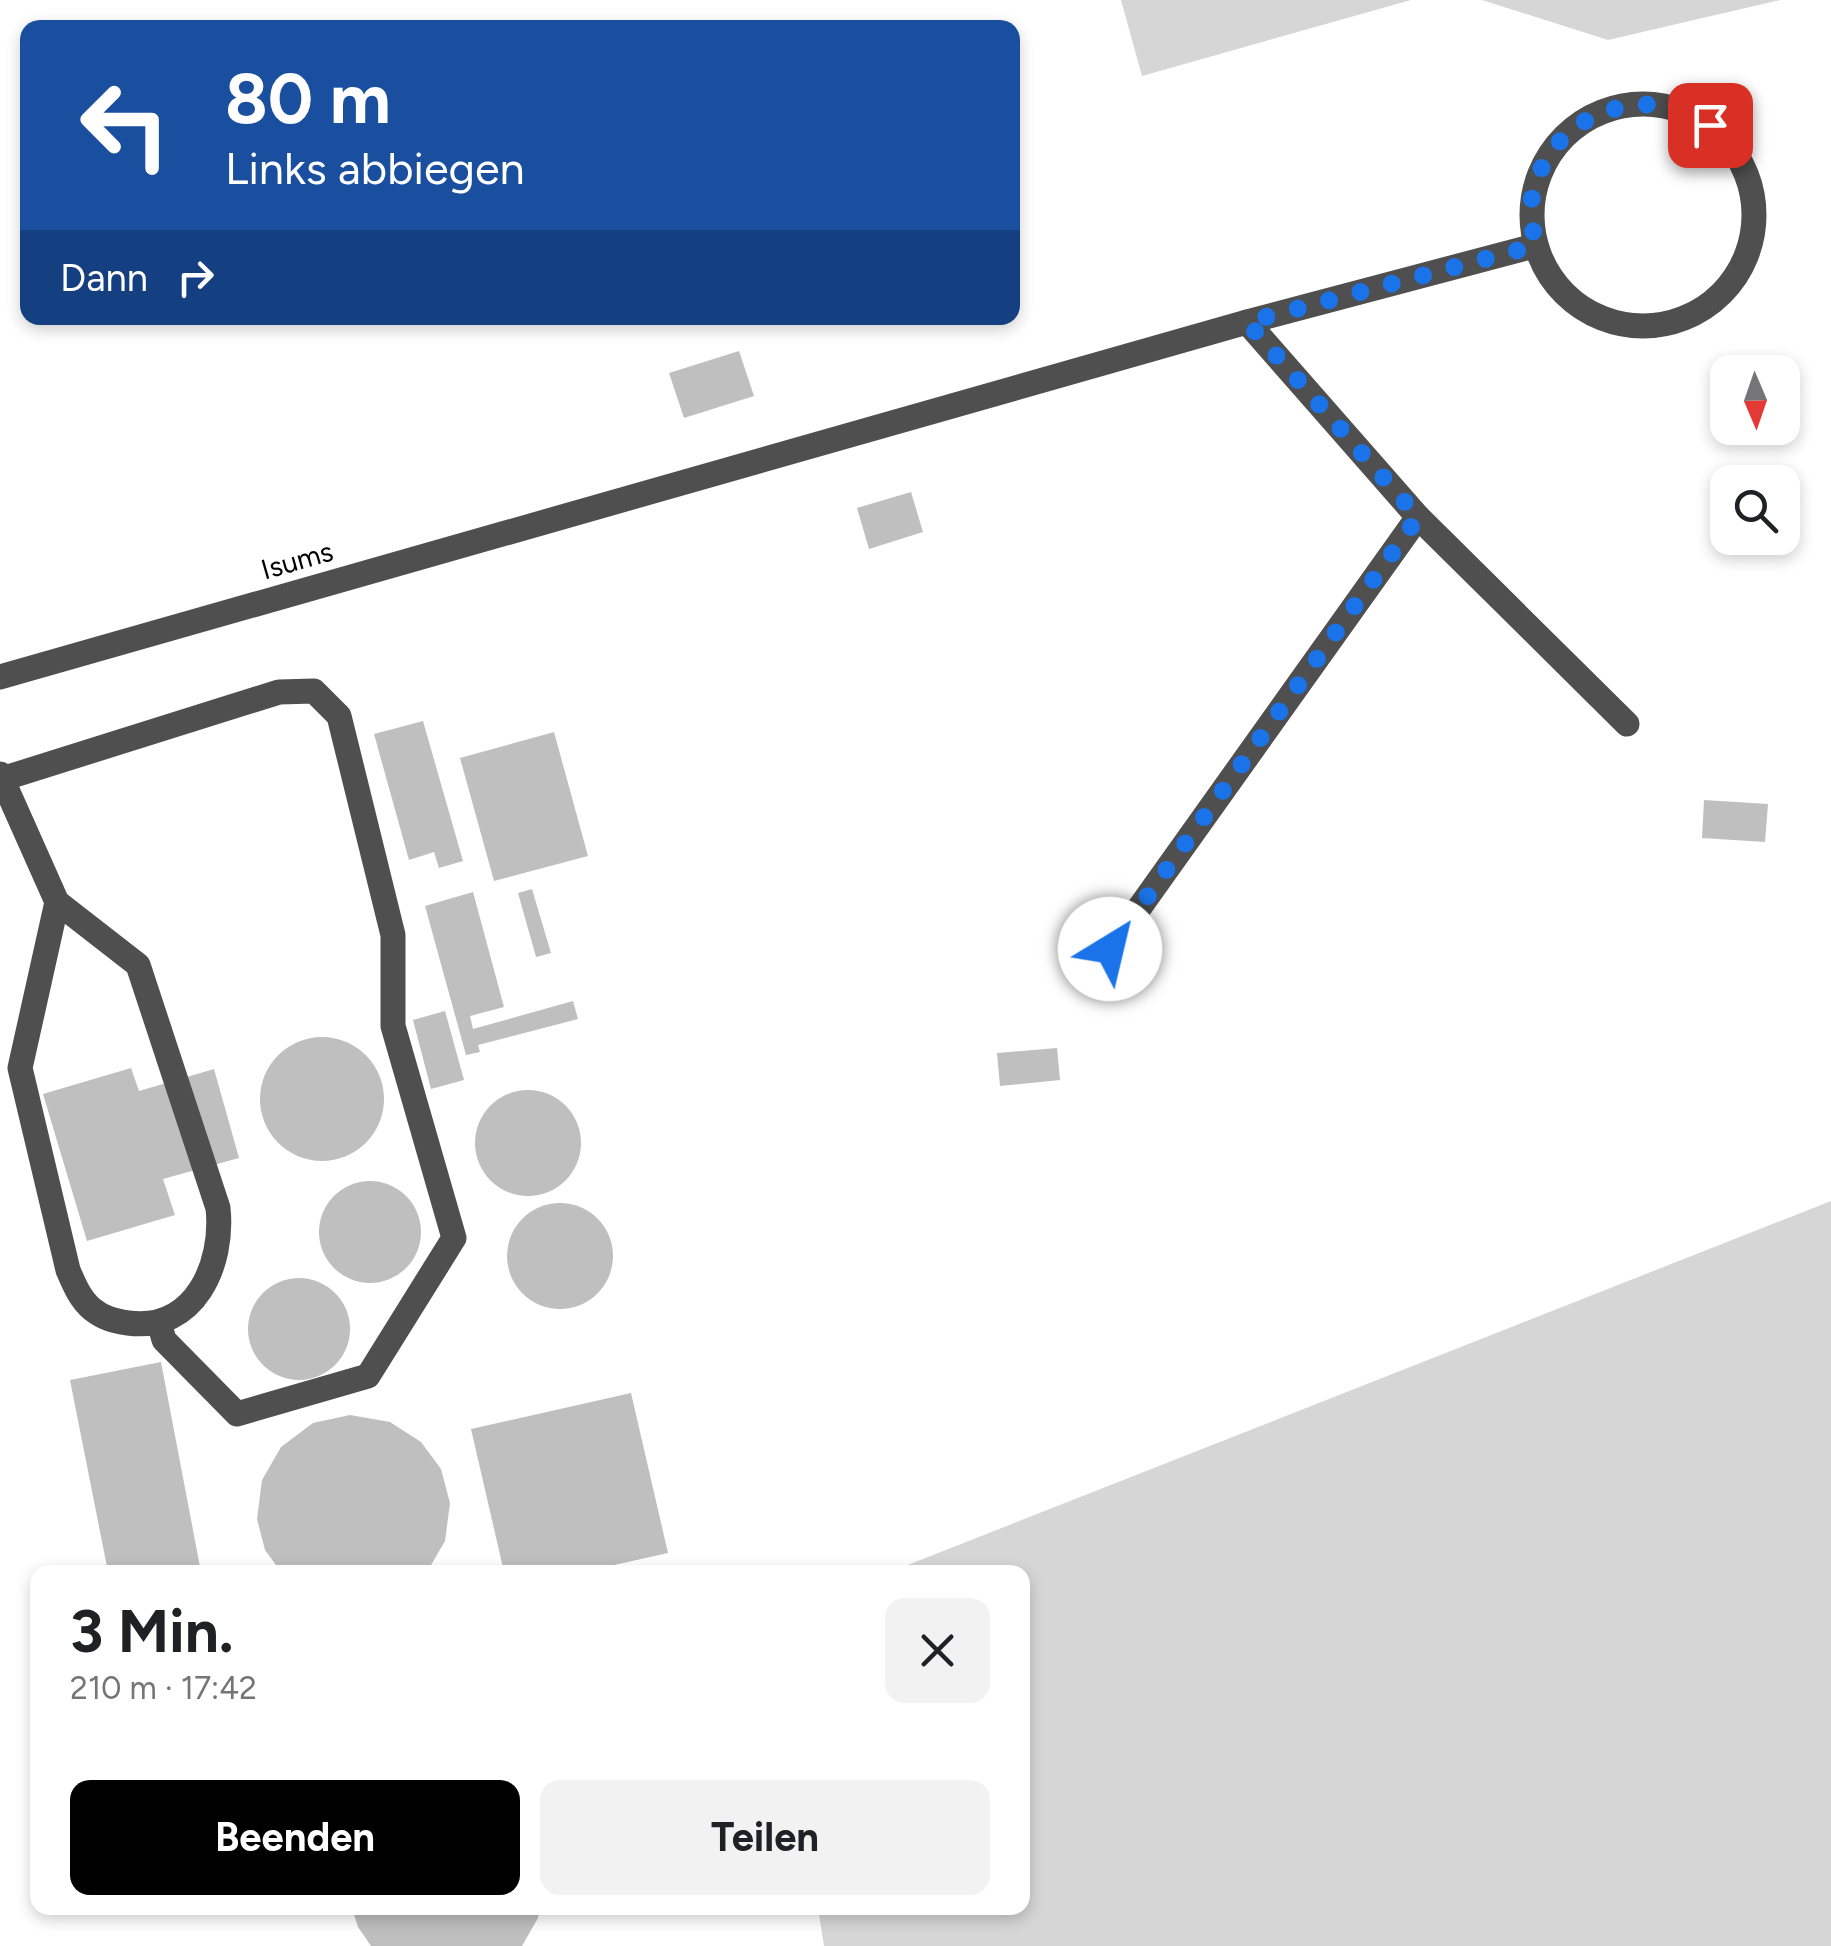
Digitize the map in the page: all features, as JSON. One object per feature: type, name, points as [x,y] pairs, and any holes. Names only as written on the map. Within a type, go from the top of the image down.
[{"type":"lane","points":[[1664,105],[1710,125],[1742,160],[1753,187],[1756,227],[1742,270],[1730,288],[1700,313],[1644,328],[1605,322],[1559,292],[1534,246],[1532,194],[1554,146],[1575,126],[1610,108],[1664,105]]},
{"type":"lane","name":"Isums","points":[[0,677],[1247,322],[1534,246]]},
{"type":"lane","points":[[1247,322],[1418,517],[1626,724]]},
{"type":"lane","points":[[1110,949],[1418,517]]},
{"type":"lane","points":[[56,902],[20,1068],[63,1251],[80,1296],[93,1310],[112,1321],[159,1322],[182,1312],[200,1292],[214,1266],[221,1235],[218,1208],[138,964],[56,902],[2,776],[279,692],[314,691],[339,716],[393,935],[393,1026],[454,1238],[368,1376],[312,1393],[236,1414],[164,1340],[159,1322]]},
{"type":"shaded area","points":[[1121,0],[1411,0],[1142,76]]},
{"type":"shaded area","points":[[1482,0],[1780,0],[1608,40]]},
{"type":"shaded area","points":[[1831,1201],[1831,1946],[824,1946],[819,1915],[1030,1915],[1030,1565],[908,1565]]},
{"type":"building","points":[[739,351],[754,396],[684,418],[669,373]]},
{"type":"building","points":[[911,492],[923,532],[869,549],[857,508]]},
{"type":"building","points":[[423,721],[463,861],[439,868],[434,852],[409,860],[374,734]]},
{"type":"building","points":[[554,732],[588,856],[494,881],[460,758]]},
{"type":"building","points":[[1704,800],[1768,804],[1765,842],[1702,838]]},
{"type":"building","points":[[532,889],[551,953],[536,957],[518,893]]},
{"type":"building","points":[[473,892],[504,1007],[470,1016],[473,1029],[573,1001],[578,1019],[478,1045],[480,1052],[466,1055],[425,906]]},
{"type":"building","points":[[445,1011],[464,1080],[431,1089],[413,1020]]},
{"type":"building","points":[[322,1037],[346,1042],[366,1055],[379,1075],[384,1099],[379,1123],[366,1143],[346,1156],[322,1161],[298,1156],[278,1143],[265,1123],[260,1099],[265,1075],[278,1055],[298,1042]]},
{"type":"building","points":[[1057,1048],[1060,1080],[1000,1086],[997,1053]]},
{"type":"building","points":[[131,1068],[139,1091],[214,1069],[239,1158],[163,1179],[175,1215],[87,1241],[43,1094]]},
{"type":"building","points":[[528,1090],[548,1094],[565,1106],[577,1123],[581,1143],[577,1163],[565,1180],[548,1192],[528,1196],[508,1192],[491,1180],[479,1163],[475,1143],[479,1123],[491,1106],[508,1094]]},
{"type":"building","points":[[370,1181],[390,1185],[406,1196],[417,1212],[421,1232],[417,1252],[406,1268],[390,1279],[370,1283],[350,1279],[334,1268],[323,1252],[319,1232],[323,1212],[334,1196],[350,1185]]},
{"type":"building","points":[[560,1203],[580,1207],[597,1219],[609,1236],[613,1256],[609,1276],[597,1293],[580,1305],[560,1309],[540,1305],[523,1293],[511,1276],[507,1256],[511,1236],[523,1219],[540,1207]]},
{"type":"building","points":[[299,1278],[319,1282],[335,1293],[346,1309],[350,1329],[346,1349],[335,1365],[319,1376],[299,1380],[279,1376],[263,1365],[252,1349],[248,1329],[252,1309],[263,1293],[279,1282]]},
{"type":"building","points":[[161,1362],[200,1565],[107,1565],[70,1380]]},
{"type":"building","points":[[631,1393],[668,1553],[614,1565],[502,1565],[471,1429]]},
{"type":"building","points":[[350,1415],[390,1422],[421,1442],[441,1469],[450,1503],[445,1541],[431,1565],[276,1565],[265,1550],[257,1519],[262,1480],[281,1447],[313,1423]]},
{"type":"building","points":[[354,1915],[538,1915],[522,1946],[371,1946]]},
{"type":"route","points":[[1110,949],[1418,517],[1247,322],[1534,246],[1532,194],[1554,146],[1575,126],[1610,108],[1664,105],[1710,125]]}]
